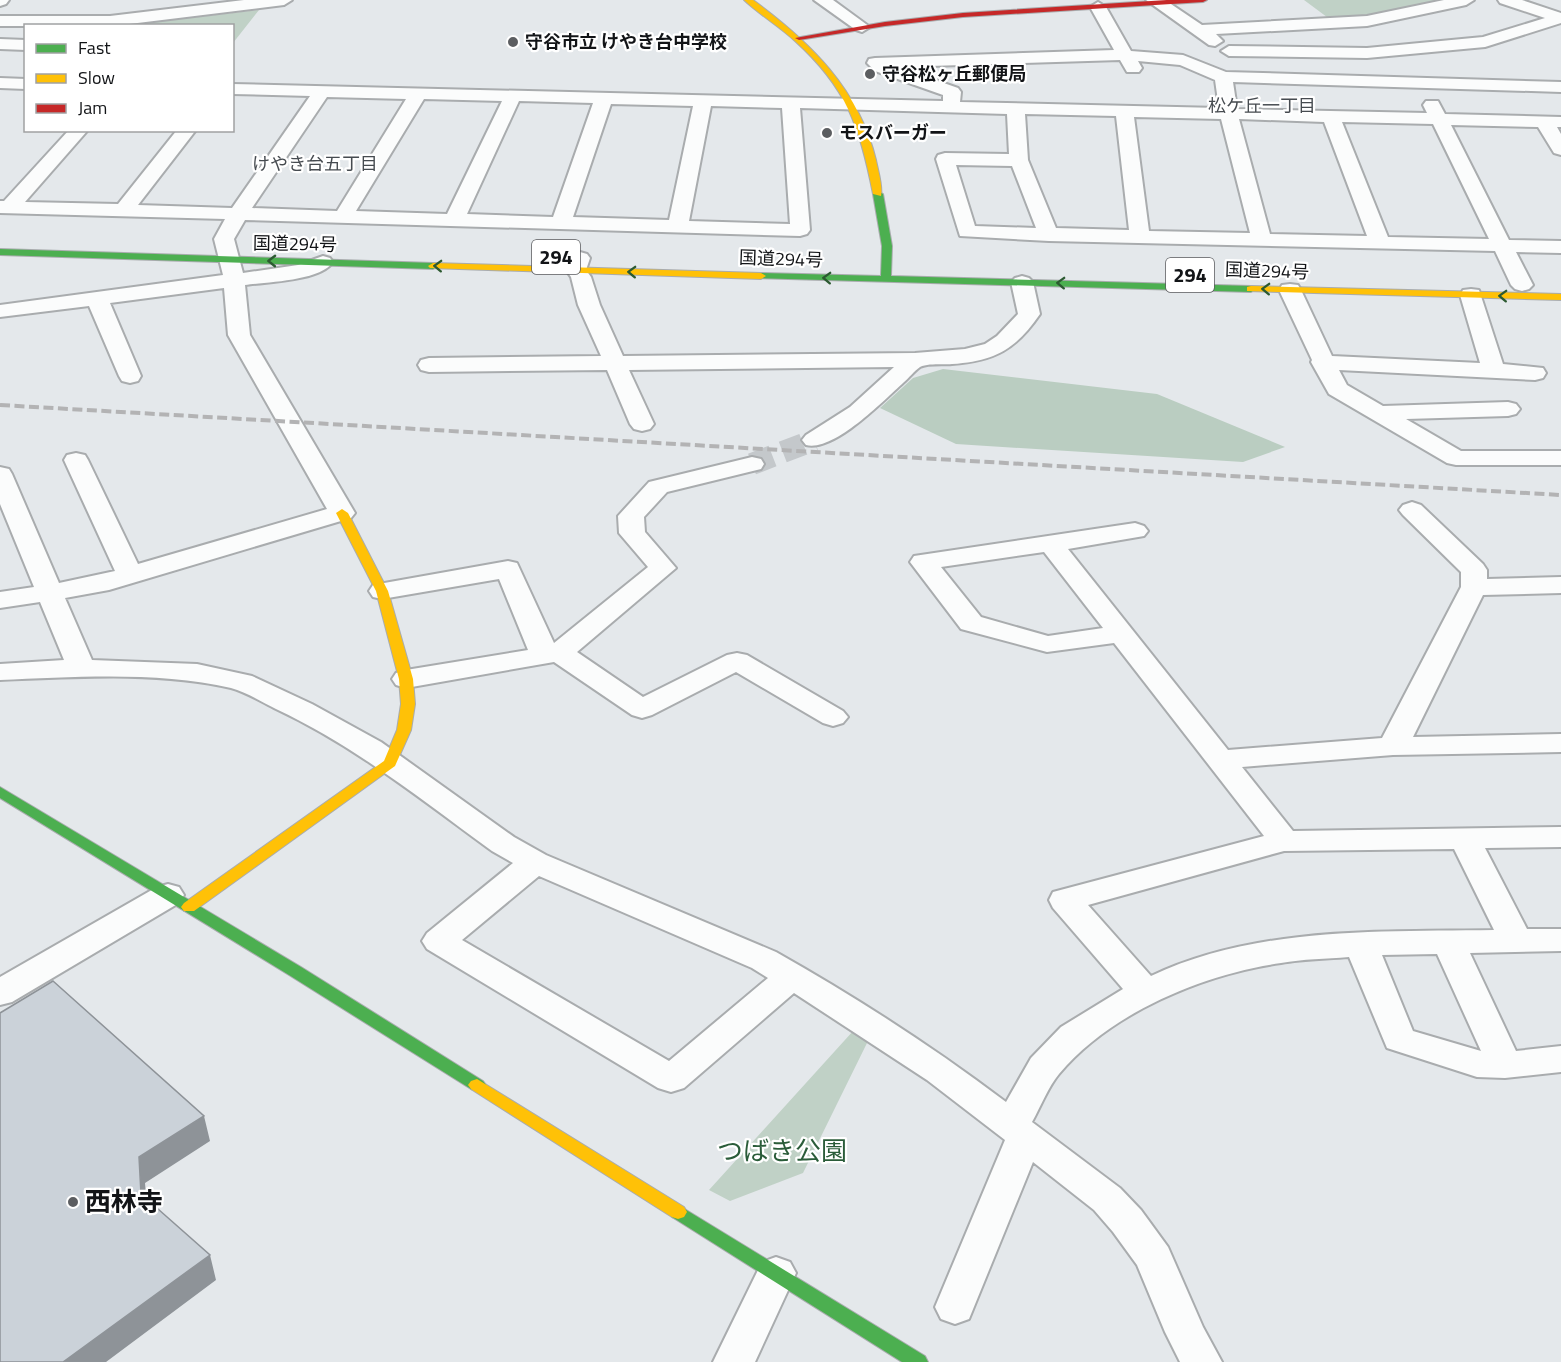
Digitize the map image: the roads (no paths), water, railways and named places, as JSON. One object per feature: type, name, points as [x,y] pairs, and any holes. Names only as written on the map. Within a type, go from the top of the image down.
[{"type":"main road","points":[[747,0],[799,38],[831,75],[860,121],[884,220],[887,273]]},
{"type":"main road","points":[[799,38],[862,27],[963,15],[1203,0]]},
{"type":"main road","name":"国道294号","points":[[0,242],[230,262]]},
{"type":"main road","name":"国道294号","points":[[0,252],[230,262],[578,264]]},
{"type":"main road","name":"国道294号","points":[[323,262],[578,264],[887,273],[1561,286]]},
{"type":"main road","name":"国道294号","points":[[887,273],[1022,282],[1561,297]]},
{"type":"main road","points":[[179,901],[390,763],[404,730],[408,704],[406,679],[382,591],[342,513]]},
{"type":"main road","points":[[0,792],[179,901],[918,1362]]},
{"type":"street","points":[[0,21],[110,21],[284,0]]},
{"type":"street","points":[[824,2],[855,0]]},
{"type":"street","points":[[1200,30],[1367,21],[1466,0]]},
{"type":"street","points":[[1506,0],[1561,18]]},
{"type":"street","points":[[1528,7],[1551,0]]},
{"type":"street","points":[[824,2],[862,27]]},
{"type":"street","points":[[1159,2],[1264,78]]},
{"type":"street","points":[[911,79],[1134,71],[1102,5]]},
{"type":"street","points":[[1229,51],[1367,52],[1485,42],[1561,18]]},
{"type":"street","points":[[970,43],[977,59]]},
{"type":"street","points":[[993,43],[1121,48],[1183,60],[1223,77],[1561,87]]},
{"type":"street","points":[[0,44],[24,45]]},
{"type":"street","points":[[951,107],[952,92],[911,79],[875,63],[977,59],[1121,48]]},
{"type":"street","points":[[1223,77],[1229,114],[1262,240]]},
{"type":"street","points":[[1420,82],[1522,285]]},
{"type":"street","points":[[0,99],[14,84]]},
{"type":"street","points":[[234,89],[1553,122],[1561,148]]},
{"type":"street","points":[[0,600],[100,584],[342,513],[239,335],[230,262],[224,239],[238,214],[322,91]]},
{"type":"street","points":[[343,217],[418,94]]},
{"type":"street","points":[[454,220],[513,96]]},
{"type":"street","points":[[561,223],[604,98]]},
{"type":"street","points":[[678,226],[703,101]]},
{"type":"street","points":[[5,207],[800,230],[791,103]]},
{"type":"street","points":[[1016,108],[1019,160],[1049,234]]},
{"type":"street","points":[[1124,111],[1140,237]]},
{"type":"street","points":[[1331,116],[1380,243]]},
{"type":"street","points":[[5,207],[77,132]]},
{"type":"street","points":[[124,210],[185,132]]},
{"type":"street","points":[[1019,160],[945,159],[967,232],[1561,248]]},
{"type":"street","points":[[0,311],[97,298],[230,262],[303,271],[323,262]]},
{"type":"street","points":[[578,264],[589,305],[642,424]]},
{"type":"street","points":[[429,365],[915,360],[989,352],[1007,341],[1029,314],[1022,282]]},
{"type":"street","points":[[1290,290],[1322,362],[1337,389],[1456,458],[1561,458]]},
{"type":"street","points":[[1472,295],[1494,370]]},
{"type":"street","points":[[97,298],[130,376]]},
{"type":"street","points":[[814,440],[858,412],[915,360]]},
{"type":"street","points":[[1322,362],[1535,373]]},
{"type":"street","points":[[1377,412],[1508,409]]},
{"type":"street","points":[[76,460],[130,575]]},
{"type":"street","points":[[406,679],[552,655],[663,568],[632,533],[631,516],[658,487],[752,464]]},
{"type":"street","points":[[0,474],[7,509],[51,592],[81,668]]},
{"type":"street","points":[[1393,746],[1474,587],[1474,570],[1412,510]]},
{"type":"street","points":[[1120,634],[1047,644],[971,623],[923,562],[1135,531]]},
{"type":"street","points":[[1050,543],[1284,841]]},
{"type":"street","points":[[382,591],[508,569],[552,655],[642,709],[737,662],[833,717]]},
{"type":"street","points":[[1474,587],[1561,585]]},
{"type":"street","points":[[0,672],[81,668],[197,672],[242,682],[322,721],[370,748],[503,844],[535,862],[764,960],[792,976],[940,1071],[1107,1198],[1154,1258],[1185,1332],[1201,1362]]},
{"type":"street","points":[[1220,760],[1393,746],[1561,743]]},
{"type":"street","points":[[1146,993],[1065,900],[1284,841],[1561,837]]},
{"type":"street","points":[[1464,838],[1516,941]]},
{"type":"street","points":[[535,862],[439,941],[671,1079],[792,976]]},
{"type":"street","points":[[0,993],[179,901]]},
{"type":"street","points":[[955,1307],[1044,1067],[1073,1036],[1119,1006],[1218,964],[1280,951],[1361,944],[1561,940]]},
{"type":"street","points":[[1448,942],[1505,1065]]},
{"type":"street","points":[[1361,944],[1398,1039],[1477,1064],[1505,1065],[1561,1059]]},
{"type":"street","points":[[734,1362],[776,1273]]},
{"type":"tunnel","points":[[752,464],[814,440]]},
{"type":"railway","points":[[0,405],[1561,495]]},
{"type":"place","name":"守谷市立 けやき台中学校","points":[[513,42]]},
{"type":"place","name":"守谷松ヶ丘郵便局","points":[[870,74]]},
{"type":"place","name":"モスバーガー","points":[[827,133]]},
{"type":"place","name":"西林寺","points":[[73,1202]]},
{"type":"district","name":"松ケ丘一丁目","points":[[1262,106]]},
{"type":"district","name":"けやき台五丁目","points":[[315,164]]},
{"type":"park label","name":"つばき公園","points":[[782,1151]]}]
